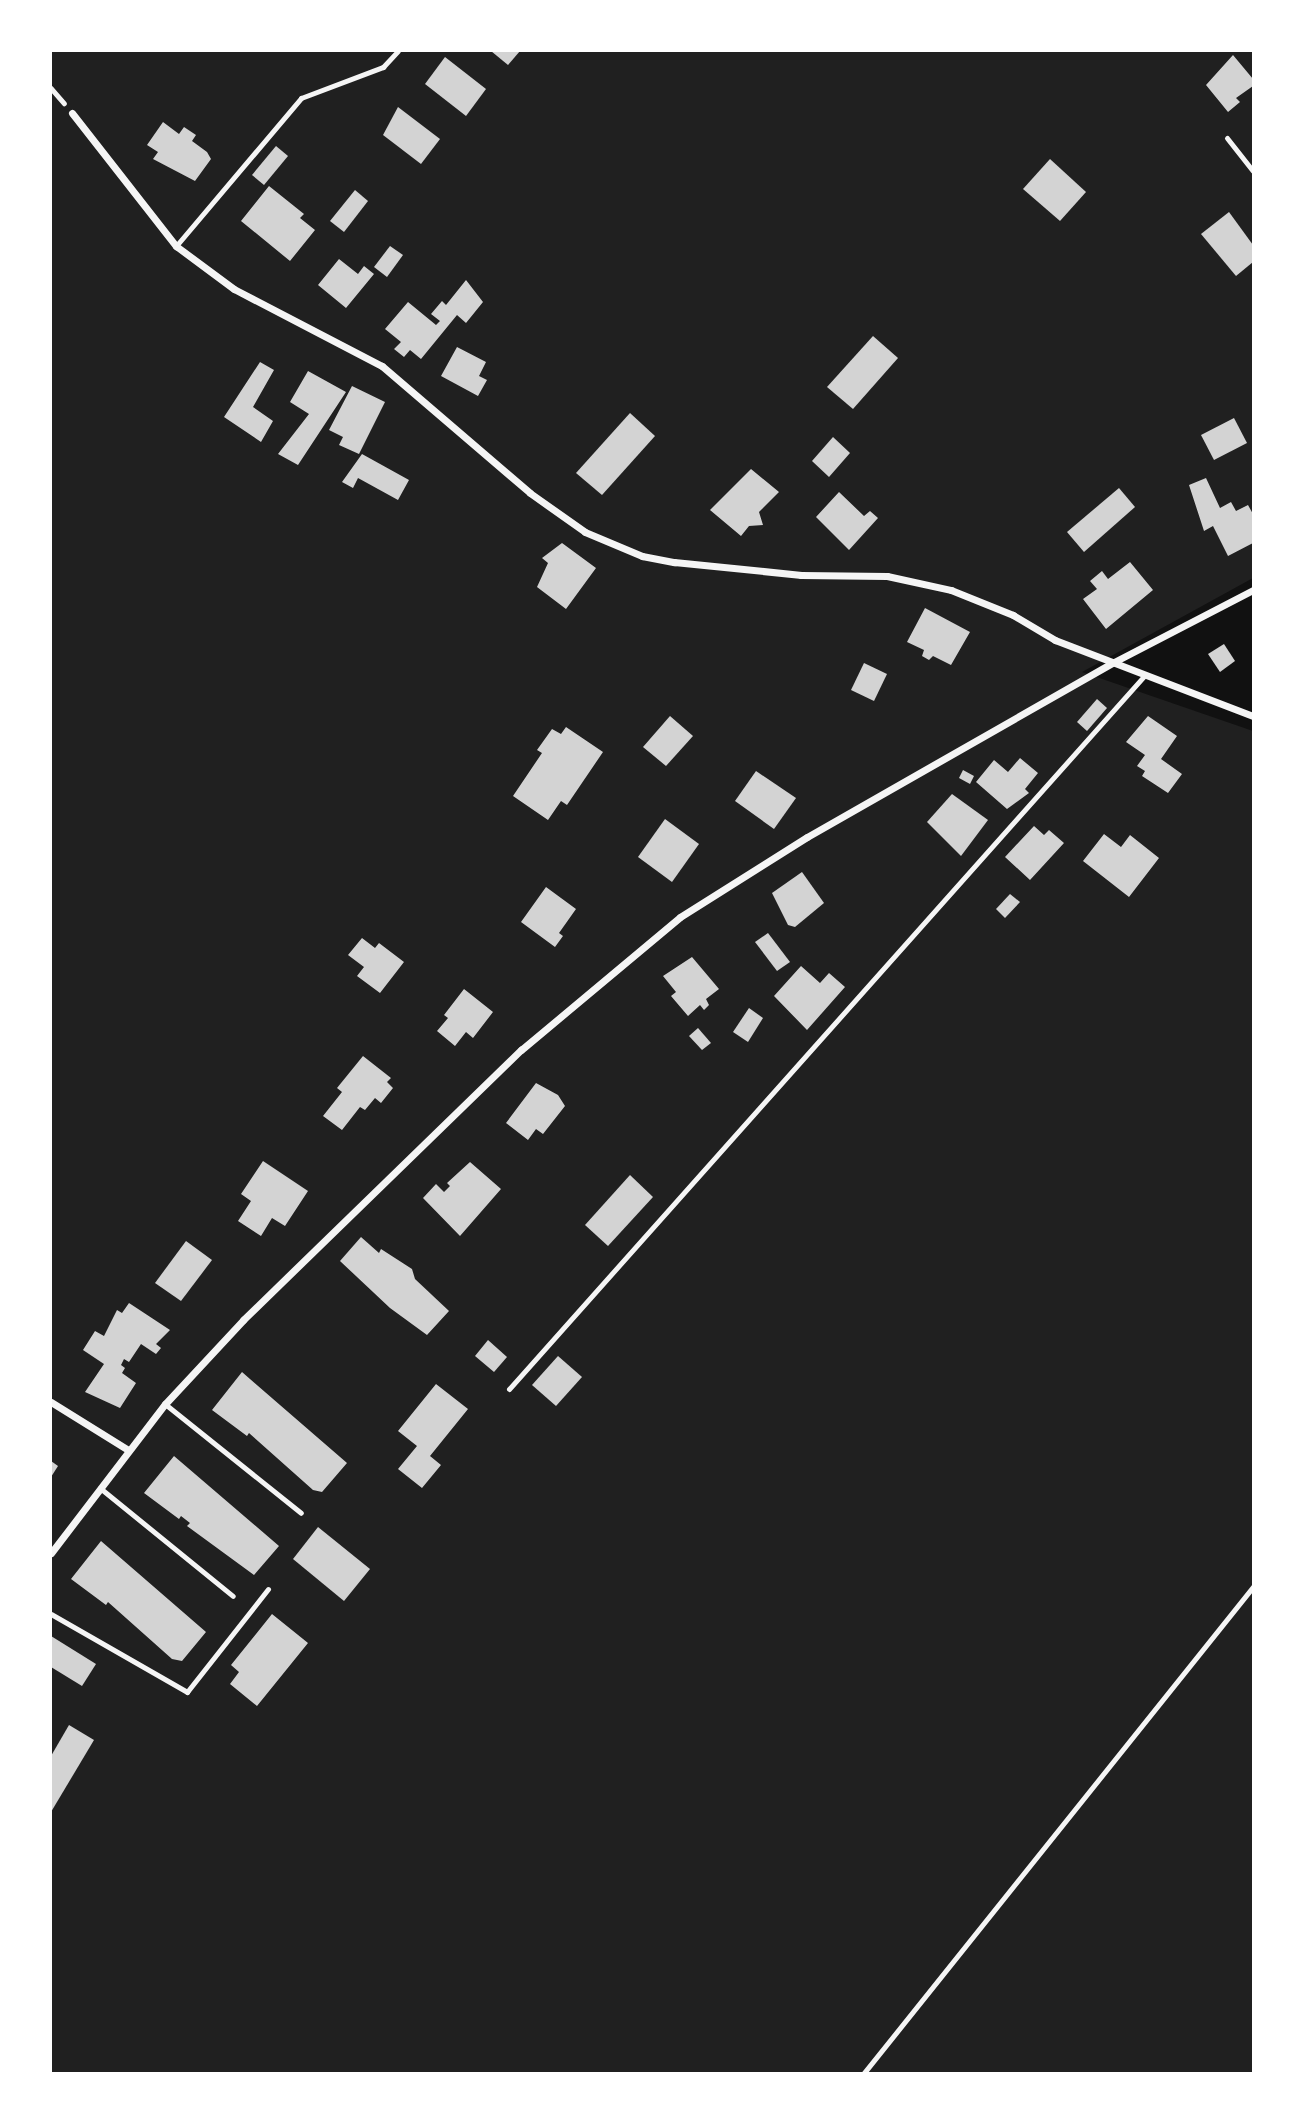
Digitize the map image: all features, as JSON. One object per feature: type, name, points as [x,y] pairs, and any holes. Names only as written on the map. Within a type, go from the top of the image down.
[{"type":"street","points":[[72,113],[176,246],[234,289],[382,366],[554,513],[612,545],[674,562],[801,575],[887,576],[939,587],[974,598],[1055,640],[1253,716]]},
{"type":"street","points":[[51,1553],[128,1450],[243,1320],[492,1078],[680,917],[807,837],[1114,662],[1253,590]]},
{"type":"street","points":[[51,1402],[128,1450]]},
{"type":"lane","points":[[176,246],[301,98],[383,67],[398,51]]},
{"type":"lane","points":[[1227,138],[1253,171]]},
{"type":"lane","points":[[509,1389],[1145,675]]},
{"type":"lane","points":[[166,1404],[302,1513]]},
{"type":"lane","points":[[99,1487],[233,1596]]},
{"type":"lane","points":[[51,1614],[187,1692],[268,1589]]},
{"type":"path","points":[[864,2073],[1253,1587]]},
{"type":"shaded area","points":[[51,51],[1253,51],[1253,578],[1082,672],[1253,731],[1253,2073],[51,2073]]},
{"type":"building","points":[[491,51],[520,51],[508,65]]},
{"type":"building","points":[[1233,55],[1253,79],[1253,86],[1236,98],[1240,102],[1228,112],[1206,85]]},
{"type":"building","points":[[445,57],[486,89],[466,116],[425,84]]},
{"type":"building","points":[[398,107],[440,139],[421,164],[383,135]]},
{"type":"building","points":[[163,122],[179,134],[184,127],[196,135],[192,141],[207,152],[211,159],[195,181],[153,159],[158,152],[147,145]]},
{"type":"building","points":[[276,146],[288,156],[264,185],[252,175]]},
{"type":"building","points":[[1050,159],[1086,192],[1060,221],[1023,189]]},
{"type":"building","points":[[269,186],[304,214],[300,218],[315,230],[290,261],[241,221]]},
{"type":"building","points":[[355,190],[368,201],[344,232],[330,221]]},
{"type":"building","points":[[1229,212],[1253,245],[1253,262],[1236,276],[1201,234]]},
{"type":"building","points":[[390,246],[403,255],[387,277],[374,267]]},
{"type":"building","points":[[339,259],[358,274],[364,266],[374,274],[346,308],[318,285]]},
{"type":"building","points":[[466,280],[483,302],[466,323],[457,315],[421,359],[410,350],[404,357],[394,349],[401,342],[385,329],[408,302],[436,325],[440,321],[431,314],[442,301],[446,305]]},
{"type":"building","points":[[873,336],[898,358],[853,409],[827,387]]},
{"type":"building","points":[[457,347],[486,362],[479,376],[487,380],[478,396],[441,376]]},
{"type":"building","points":[[260,362],[274,370],[253,407],[273,421],[261,442],[224,417]]},
{"type":"building","points":[[308,371],[346,392],[298,465],[278,454],[309,414],[290,402]]},
{"type":"building","points":[[352,386],[385,402],[359,454],[339,445],[343,437],[329,430]]},
{"type":"building","points":[[630,413],[655,436],[602,495],[576,473]]},
{"type":"building","points":[[1234,418],[1247,443],[1214,460],[1201,435]]},
{"type":"building","points":[[833,437],[850,453],[829,477],[812,461]]},
{"type":"building","points":[[362,454],[409,480],[398,500],[358,478],[353,488],[342,482]]},
{"type":"building","points":[[751,469],[779,492],[759,512],[763,525],[749,526],[741,536],[710,510]]},
{"type":"building","points":[[1206,478],[1220,508],[1231,502],[1236,511],[1248,505],[1253,514],[1253,543],[1228,556],[1213,526],[1204,531],[1189,485]]},
{"type":"building","points":[[1119,488],[1135,507],[1084,552],[1067,532]]},
{"type":"building","points":[[839,492],[864,516],[870,511],[878,518],[849,550],[816,517]]},
{"type":"building","points":[[562,543],[596,568],[566,609],[537,587],[548,563],[542,558]]},
{"type":"building","points":[[1130,562],[1153,590],[1106,629],[1083,599],[1097,589],[1090,581],[1102,571],[1108,579]]},
{"type":"building","points":[[925,608],[970,632],[951,665],[933,656],[929,660],[922,656],[924,650],[907,642]]},
{"type":"building","points":[[1224,644],[1235,661],[1220,672],[1208,654]]},
{"type":"building","points":[[864,663],[887,674],[874,701],[851,690]]},
{"type":"building","points":[[1097,699],[1107,708],[1087,731],[1077,722]]},
{"type":"building","points":[[670,716],[693,736],[666,766],[643,747]]},
{"type":"building","points":[[1148,716],[1177,736],[1161,759],[1182,774],[1168,793],[1142,776],[1145,771],[1137,766],[1145,755],[1126,742]]},
{"type":"building","points":[[566,727],[603,752],[567,805],[561,801],[548,820],[513,796],[542,753],[537,750],[552,729],[561,734]]},
{"type":"building","points":[[1020,758],[1038,773],[1025,789],[1029,793],[1007,809],[976,782],[994,760],[1008,772]]},
{"type":"building","points":[[963,770],[974,776],[970,784],[959,778]]},
{"type":"building","points":[[756,771],[796,798],[774,829],[735,801]]},
{"type":"building","points":[[952,794],[988,820],[961,856],[927,822]]},
{"type":"building","points":[[665,819],[699,844],[672,882],[638,857]]},
{"type":"building","points":[[1034,826],[1044,835],[1049,830],[1064,843],[1030,880],[1005,857]]},
{"type":"building","points":[[1104,834],[1121,847],[1130,835],[1159,858],[1129,897],[1083,861]]},
{"type":"building","points":[[802,872],[824,903],[795,927],[788,925],[772,893]]},
{"type":"building","points":[[546,887],[576,909],[559,933],[563,936],[555,947],[521,922]]},
{"type":"building","points":[[1010,894],[1020,902],[1005,918],[996,909]]},
{"type":"building","points":[[768,933],[790,962],[777,971],[755,942]]},
{"type":"building","points":[[362,938],[375,948],[379,943],[404,962],[380,993],[357,976],[364,967],[348,955]]},
{"type":"building","points":[[692,957],[719,989],[706,999],[709,1005],[704,1010],[700,1005],[688,1016],[671,996],[676,992],[663,976]]},
{"type":"building","points":[[801,966],[820,983],[829,973],[845,987],[807,1030],[774,996]]},
{"type":"building","points":[[464,989],[493,1012],[473,1038],[466,1032],[455,1046],[437,1031],[448,1018],[444,1015]]},
{"type":"building","points":[[749,1008],[763,1018],[748,1042],[733,1032]]},
{"type":"building","points":[[698,1028],[711,1043],[702,1050],[689,1036]]},
{"type":"building","points":[[363,1056],[391,1078],[387,1082],[393,1088],[381,1103],[375,1098],[365,1110],[360,1107],[342,1130],[323,1116],[342,1092],[337,1088]]},
{"type":"building","points":[[536,1083],[558,1095],[565,1106],[543,1134],[536,1129],[528,1140],[506,1123]]},
{"type":"building","points":[[263,1161],[308,1191],[285,1226],[272,1218],[261,1236],[238,1221],[251,1201],[241,1194]]},
{"type":"building","points":[[470,1162],[501,1189],[460,1236],[423,1198],[436,1184],[444,1192],[450,1186],[447,1183]]},
{"type":"building","points":[[630,1175],[653,1197],[608,1246],[585,1225]]},
{"type":"building","points":[[361,1237],[379,1253],[381,1249],[412,1269],[415,1279],[449,1311],[427,1335],[390,1308],[340,1261]]},
{"type":"building","points":[[186,1241],[212,1260],[181,1301],[155,1283]]},
{"type":"building","points":[[129,1303],[170,1330],[156,1344],[161,1348],[156,1354],[141,1344],[129,1362],[124,1359],[121,1365],[125,1368],[122,1373],[136,1383],[120,1408],[85,1392],[104,1364],[83,1350],[95,1331],[104,1336],[117,1310],[122,1313]]},
{"type":"building","points":[[488,1340],[507,1357],[494,1372],[475,1356]]},
{"type":"building","points":[[558,1356],[582,1377],[556,1406],[532,1385]]},
{"type":"building","points":[[242,1372],[347,1463],[322,1492],[313,1490],[249,1433],[247,1436],[212,1410]]},
{"type":"building","points":[[436,1384],[468,1409],[430,1456],[441,1465],[422,1488],[398,1469],[417,1446],[398,1431]]},
{"type":"building","points":[[174,1456],[279,1546],[254,1575],[187,1526],[190,1523],[181,1516],[179,1519],[144,1493]]},
{"type":"building","points":[[51,1461],[58,1466],[51,1477]]},
{"type":"building","points":[[318,1527],[370,1569],[344,1601],[293,1559]]},
{"type":"building","points":[[101,1541],[206,1632],[182,1661],[172,1659],[108,1602],[106,1605],[71,1579]]},
{"type":"building","points":[[272,1614],[308,1643],[257,1706],[230,1684],[239,1672],[231,1665]]},
{"type":"building","points":[[51,1636],[96,1664],[82,1686],[51,1667]]},
{"type":"building","points":[[69,1725],[94,1740],[51,1812],[51,1756]]}]
